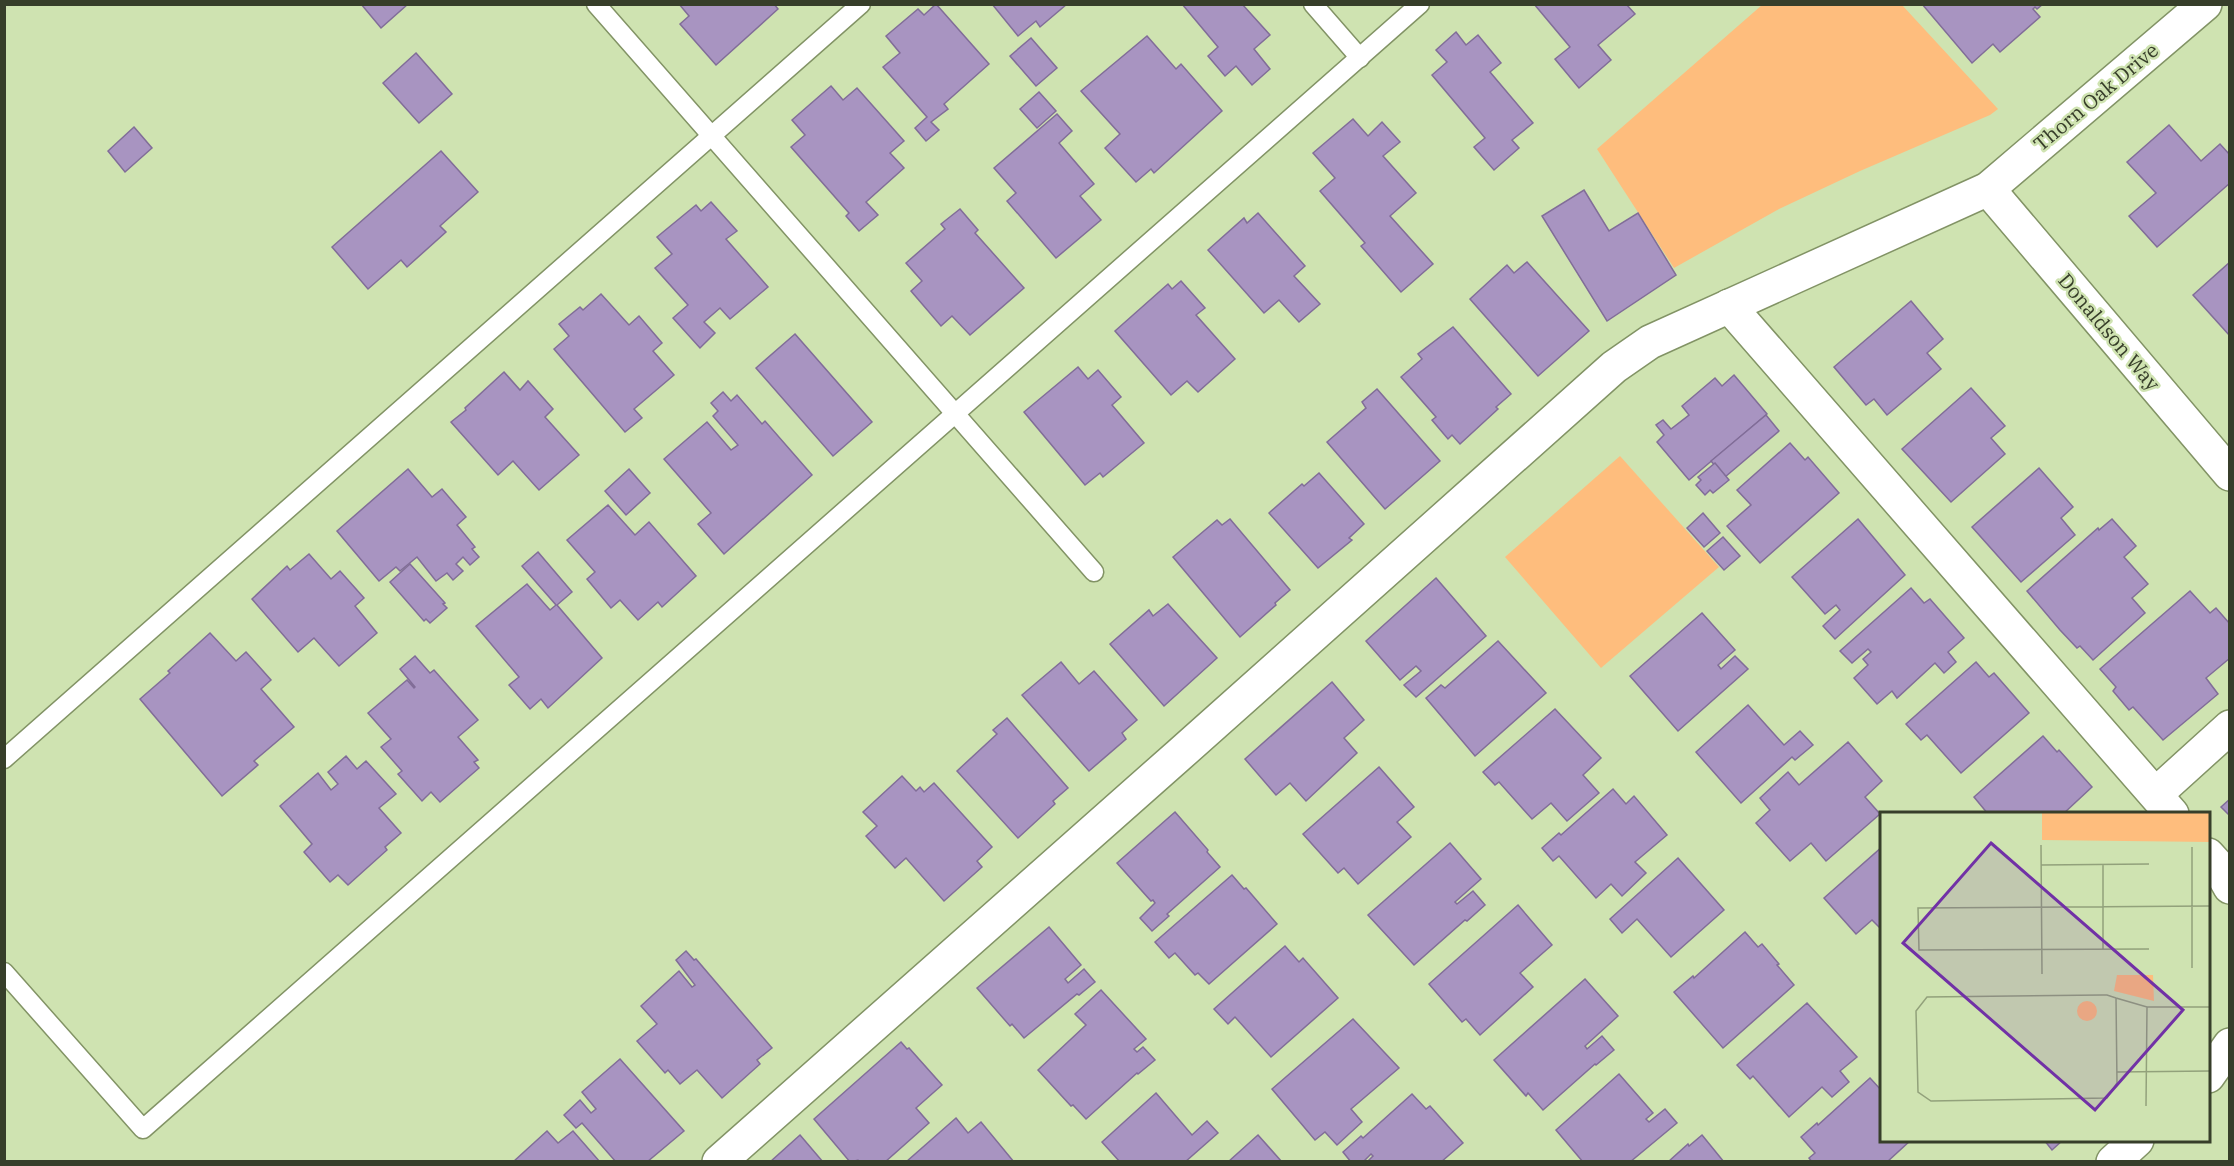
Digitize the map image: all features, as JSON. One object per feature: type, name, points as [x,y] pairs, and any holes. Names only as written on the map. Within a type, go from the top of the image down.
[{"type":"street","name":"Thorn Oak Drive","points":[[719,1161],[1614,367],[1650,342],[1988,189],[2205,4]]},
{"type":"street","name":"Donaldson Way","points":[[1988,189],[2229,474]]},
{"type":"street","points":[[1729,306],[2164,804],[2229,727]]},
{"type":"street","points":[[2210,857],[2218,866],[2229,887]]},
{"type":"street","points":[[2210,1073],[2229,1045]]},
{"type":"street","points":[[2113,1161],[2134,1142]]},
{"type":"lane","points":[[596,4],[1094,572]]},
{"type":"lane","points":[[4,759],[861,4]]},
{"type":"lane","points":[[1313,4],[1360,58]]},
{"type":"lane","points":[[4,972],[142,1129],[1420,4]]},
{"type":"shaded area","points":[[1762,5],[1902,5],[1998,109],[1990,115],[1779,209],[1674,268],[1597,149]]},
{"type":"shaded area","points":[[1620,456],[1719,567],[1601,668],[1505,557]]},
{"type":"building","points":[[361,4],[408,4],[381,28]]},
{"type":"building","points":[[679,4],[774,4],[778,9],[716,65],[680,24],[689,16]]},
{"type":"building","points":[[936,4],[989,64],[944,104],[948,109],[931,122],[939,130],[926,141],[915,128],[927,117],[883,67],[900,53],[886,36],[918,9],[924,15]]},
{"type":"building","points":[[992,4],[1067,4],[1040,27],[1036,21],[1018,36]]},
{"type":"building","points":[[1182,4],[1242,4],[1270,35],[1254,49],[1270,69],[1252,85],[1236,66],[1225,76],[1208,56],[1218,47]]},
{"type":"building","points":[[1534,4],[1626,4],[1635,14],[1598,45],[1611,60],[1579,88],[1555,59],[1570,47]]},
{"type":"building","points":[[1922,4],[2043,4],[2033,9],[2040,17],[2000,52],[1993,44],[1972,63]]},
{"type":"building","points":[[1456,32],[1466,45],[1478,35],[1501,63],[1490,72],[1533,123],[1512,140],[1519,148],[1494,170],[1474,147],[1485,138],[1432,75],[1447,62],[1436,50]]},
{"type":"building","points":[[1147,36],[1176,69],[1181,64],[1222,111],[1154,173],[1151,169],[1136,182],[1105,148],[1120,134],[1081,91]]},
{"type":"building","points":[[1031,38],[1057,68],[1036,86],[1010,56]]},
{"type":"building","points":[[416,53],[452,94],[419,123],[383,83]]},
{"type":"building","points":[[831,86],[843,100],[857,88],[904,141],[890,153],[904,168],[866,202],[878,215],[859,231],[846,216],[849,213],[791,147],[805,135],[792,120]]},
{"type":"building","points":[[1039,92],[1056,111],[1037,128],[1020,109]]},
{"type":"building","points":[[1057,114],[1072,131],[1059,143],[1094,184],[1080,196],[1101,220],[1056,258],[1007,201],[1016,193],[994,168]]},
{"type":"building","points":[[1353,119],[1368,136],[1382,122],[1400,142],[1383,156],[1416,193],[1390,216],[1433,264],[1401,292],[1361,246],[1365,243],[1320,191],[1335,178],[1313,153]]},
{"type":"building","points":[[2169,125],[2201,161],[2220,144],[2230,155],[2230,183],[2157,247],[2129,216],[2156,193],[2127,162]]},
{"type":"building","points":[[134,127],[152,148],[125,172],[108,151]]},
{"type":"building","points":[[441,151],[478,192],[440,226],[446,232],[407,267],[401,260],[368,289],[332,247]]},
{"type":"building","points":[[1584,190],[1609,231],[1638,213],[1676,275],[1607,321],[1542,216]]},
{"type":"building","points":[[711,202],[737,231],[726,239],[768,287],[730,319],[720,308],[704,322],[715,333],[700,348],[673,318],[688,305],[655,268],[672,254],[657,237],[696,205],[701,211]]},
{"type":"building","points":[[960,209],[978,230],[975,233],[1024,288],[970,335],[952,316],[941,326],[911,291],[922,281],[906,263],[945,229],[941,224]]},
{"type":"building","points":[[1258,213],[1305,266],[1294,276],[1320,304],[1299,322],[1279,300],[1264,313],[1208,250],[1244,218],[1247,223]]},
{"type":"building","points":[[1527,262],[1589,331],[1538,376],[1470,299],[1507,265],[1514,273]]},
{"type":"building","points":[[2230,262],[2230,336],[2193,295]]},
{"type":"building","points":[[1181,281],[1205,308],[1196,315],[1235,359],[1198,392],[1187,381],[1171,395],[1115,331],[1168,284],[1172,289]]},
{"type":"building","points":[[601,294],[629,325],[639,316],[662,343],[653,351],[674,375],[634,409],[642,418],[625,432],[554,349],[569,336],[559,324],[580,307],[583,310]]},
{"type":"building","points":[[1911,301],[1943,339],[1927,353],[1941,369],[1887,415],[1874,399],[1866,405],[1834,367]]},
{"type":"building","points":[[1453,327],[1511,394],[1460,444],[1452,435],[1448,439],[1432,420],[1436,417],[1401,377],[1422,359],[1418,354]]},
{"type":"building","points":[[795,334],[872,422],[833,456],[756,368]]},
{"type":"building","points":[[1078,367],[1088,379],[1098,370],[1121,397],[1112,405],[1144,443],[1103,477],[1100,473],[1085,485],[1024,412]]},
{"type":"building","points":[[504,372],[520,390],[528,381],[553,409],[545,417],[579,455],[539,490],[513,461],[498,475],[451,422]]},
{"type":"building","points":[[1734,375],[1767,414],[1689,480],[1657,442],[1664,435],[1656,425],[1663,420],[1671,429],[1689,415],[1682,406],[1715,378],[1722,386]]},
{"type":"building","points":[[1971,388],[2005,426],[1991,438],[2005,454],[1951,502],[1902,449]]},
{"type":"building","points":[[1377,389],[1440,461],[1385,509],[1327,442],[1366,408],[1362,402]]},
{"type":"building","points":[[723,392],[731,401],[737,395],[762,424],[765,421],[812,475],[724,554],[698,524],[711,513],[664,459],[707,422],[731,450],[738,445],[713,416],[718,411],[711,403]]},
{"type":"building","points":[[1766,415],[1779,431],[1725,477],[1711,461]]},
{"type":"building","points":[[1790,443],[1805,460],[1808,457],[1839,493],[1760,563],[1727,526],[1751,505],[1737,490]]},
{"type":"building","points":[[1715,463],[1729,480],[1713,493],[1710,490],[1705,495],[1696,485],[1701,480],[1698,477]]},
{"type":"building","points":[[2039,468],[2073,507],[2061,518],[2075,535],[2021,582],[1972,527]]},
{"type":"building","points":[[408,469],[432,497],[442,489],[466,517],[457,525],[475,547],[472,549],[479,557],[470,565],[463,557],[456,564],[463,571],[453,580],[447,573],[436,581],[417,557],[400,571],[396,567],[379,581],[337,531]]},
{"type":"building","points":[[629,469],[650,493],[626,515],[605,491]]},
{"type":"building","points":[[1319,473],[1364,524],[1349,538],[1352,540],[1318,568],[1269,513],[1302,484],[1304,486]]},
{"type":"building","points":[[608,505],[635,535],[649,522],[696,576],[662,607],[658,602],[638,620],[620,600],[611,608],[587,579],[595,572],[567,540]]},
{"type":"building","points":[[1703,513],[1720,533],[1704,547],[1687,528]]},
{"type":"building","points":[[1230,519],[1290,590],[1240,637],[1173,557],[1217,520],[1222,525]]},
{"type":"building","points":[[1858,519],[1905,575],[1835,639],[1823,626],[1840,610],[1836,605],[1825,614],[1792,577]]},
{"type":"building","points":[[2112,519],[2136,546],[2124,557],[2148,584],[2132,598],[2145,613],[2093,660],[2080,646],[2077,648],[2027,591],[2098,528],[2099,530]]},
{"type":"building","points":[[1723,537],[1740,556],[1724,570],[1707,551]]},
{"type":"building","points":[[538,552],[572,592],[557,605],[602,658],[548,708],[541,699],[530,709],[509,685],[519,677],[476,626],[527,584],[550,610],[556,605],[522,566]]},
{"type":"building","points":[[309,554],[331,579],[340,571],[364,598],[355,606],[377,633],[339,666],[314,638],[298,652],[252,599],[287,566],[290,570]]},
{"type":"building","points":[[410,564],[447,608],[430,623],[426,619],[424,621],[390,582]]},
{"type":"building","points":[[1436,578],[1486,636],[1416,697],[1404,685],[1421,671],[1416,666],[1400,680],[1366,641]]},
{"type":"building","points":[[1911,588],[1924,603],[1930,599],[1964,638],[1948,652],[1956,662],[1944,673],[1935,663],[1897,698],[1892,691],[1877,704],[1854,678],[1868,665],[1863,659],[1871,652],[1868,649],[1852,663],[1840,651]]},
{"type":"building","points":[[2190,591],[2210,613],[2216,608],[2230,624],[2230,658],[2206,678],[2218,694],[2163,740],[2133,707],[2129,710],[2113,691],[2116,687],[2100,669]]},
{"type":"building","points":[[1168,604],[1217,658],[1164,706],[1110,644],[1149,610],[1153,616]]},
{"type":"building","points":[[1702,613],[1735,650],[1718,665],[1721,669],[1735,656],[1748,669],[1678,731],[1630,676]]},
{"type":"building","points":[[210,633],[236,661],[246,652],[271,680],[261,689],[294,727],[254,761],[258,765],[222,796],[140,699]]},
{"type":"building","points":[[1498,641],[1546,693],[1475,756],[1426,698],[1441,685],[1445,688]]},
{"type":"building","points":[[415,656],[430,673],[434,670],[478,720],[458,737],[478,760],[474,762],[479,768],[440,802],[431,792],[422,801],[398,774],[402,771],[381,747],[391,739],[368,713],[407,680],[415,687],[400,669]]},
{"type":"building","points":[[1061,662],[1079,684],[1094,671],[1137,720],[1122,733],[1126,739],[1089,771],[1022,695]]},
{"type":"building","points":[[1976,662],[1989,677],[1994,673],[2029,713],[1961,773],[1927,735],[1921,740],[1906,724]]},
{"type":"building","points":[[1332,682],[1364,720],[1344,738],[1357,753],[1306,801],[1290,783],[1276,795],[1245,759]]},
{"type":"building","points":[[1748,705],[1784,745],[1800,731],[1813,745],[1795,760],[1792,757],[1741,803],[1696,752]]},
{"type":"building","points":[[1555,709],[1601,758],[1583,775],[1599,793],[1567,821],[1551,803],[1532,819],[1499,782],[1495,785],[1483,772]]},
{"type":"building","points":[[1007,718],[1068,788],[1053,801],[1055,804],[1018,838],[957,771],[997,734],[993,730]]},
{"type":"building","points":[[2043,736],[2057,752],[2059,750],[2092,787],[2065,812],[1986,812],[1974,797]]},
{"type":"building","points":[[1848,742],[1882,781],[1865,797],[1880,814],[1826,861],[1811,843],[1790,861],[1756,823],[1770,810],[1760,798],[1788,772],[1799,785]]},
{"type":"building","points":[[346,756],[357,769],[366,761],[396,794],[379,808],[401,833],[385,847],[387,850],[348,885],[338,875],[330,882],[304,852],[312,844],[280,806],[318,773],[331,790],[338,784],[328,772]]},
{"type":"building","points":[[1379,767],[1414,807],[1397,822],[1411,837],[1358,884],[1344,868],[1338,873],[1303,834]]},
{"type":"building","points":[[902,776],[916,791],[920,787],[924,792],[934,783],[992,847],[977,861],[982,867],[944,901],[906,858],[895,868],[866,836],[877,826],[863,812]]},
{"type":"building","points":[[1613,789],[1626,804],[1634,796],[1667,835],[1635,862],[1646,873],[1622,896],[1611,884],[1596,898],[1559,856],[1553,861],[1542,848],[1559,833],[1561,835]]},
{"type":"building","points":[[2230,799],[2230,816],[2221,807]]},
{"type":"building","points":[[1175,812],[1220,867],[1167,914],[1169,916],[1152,931],[1140,918],[1155,903],[1117,863]]},
{"type":"building","points":[[1450,843],[1481,879],[1455,902],[1457,904],[1473,891],[1485,905],[1414,965],[1368,915]]},
{"type":"building","points":[[1880,849],[1880,928],[1872,920],[1856,934],[1824,898]]},
{"type":"building","points":[[1678,858],[1724,910],[1671,957],[1637,919],[1622,933],[1610,919]]},
{"type":"building","points":[[1232,875],[1277,924],[1209,984],[1198,973],[1195,975],[1175,953],[1169,958],[1155,942]]},
{"type":"building","points":[[1518,905],[1552,945],[1520,973],[1533,987],[1480,1035],[1466,1019],[1462,1022],[1429,984]]},
{"type":"building","points":[[1049,927],[1081,965],[1065,979],[1068,983],[1084,969],[1095,982],[1024,1038],[1012,1024],[1010,1026],[977,988]]},
{"type":"building","points":[[1745,932],[1758,947],[1762,944],[1794,985],[1723,1048],[1674,992],[1693,976],[1694,978]]},
{"type":"building","points":[[1285,946],[1299,962],[1303,958],[1338,998],[1271,1057],[1235,1017],[1228,1024],[1214,1009]]},
{"type":"building","points":[[686,951],[694,960],[696,959],[772,1048],[757,1060],[760,1064],[722,1098],[697,1070],[680,1084],[668,1070],[665,1073],[637,1041],[657,1024],[641,1006],[679,971],[692,987],[695,985],[676,960]]},
{"type":"building","points":[[1585,979],[1618,1016],[1585,1046],[1587,1049],[1602,1036],[1614,1050],[1543,1110],[1528,1093],[1526,1096],[1494,1060]]},
{"type":"building","points":[[1101,990],[1146,1039],[1134,1049],[1137,1052],[1143,1047],[1155,1060],[1137,1073],[1086,1119],[1038,1070],[1086,1025],[1075,1014]]},
{"type":"building","points":[[1807,1003],[1857,1057],[1840,1071],[1849,1082],[1832,1097],[1822,1087],[1789,1117],[1753,1076],[1750,1079],[1737,1065]]},
{"type":"building","points":[[1353,1019],[1399,1068],[1351,1109],[1362,1122],[1337,1145],[1325,1132],[1315,1140],[1272,1089]]},
{"type":"building","points":[[901,1042],[942,1085],[916,1108],[929,1123],[885,1162],[859,1162],[858,1160],[850,1162],[814,1119]]},
{"type":"building","points":[[620,1059],[684,1131],[647,1162],[616,1162],[582,1123],[576,1128],[564,1115],[580,1100],[591,1113],[596,1109],[582,1092]]},
{"type":"building","points":[[1619,1074],[1653,1113],[1646,1119],[1649,1122],[1665,1109],[1677,1123],[1630,1162],[1583,1162],[1556,1130]]},
{"type":"building","points":[[1870,1078],[1880,1089],[1880,1142],[1909,1142],[1887,1162],[1812,1162],[1809,1158],[1815,1153],[1801,1137],[1817,1123],[1818,1125]]},
{"type":"building","points":[[1156,1093],[1192,1135],[1207,1121],[1218,1133],[1185,1162],[1120,1162],[1102,1142]]},
{"type":"building","points":[[1412,1094],[1426,1109],[1430,1106],[1463,1143],[1441,1162],[1367,1162],[1373,1156],[1371,1154],[1363,1162],[1351,1162],[1343,1152],[1361,1136],[1363,1138]]},
{"type":"building","points":[[956,1118],[968,1133],[981,1122],[1014,1162],[906,1162]]},
{"type":"building","points":[[547,1131],[558,1143],[573,1131],[600,1162],[513,1162]]},
{"type":"building","points":[[800,1135],[823,1162],[770,1162]]},
{"type":"building","points":[[1258,1135],[1282,1162],[1228,1162]]},
{"type":"building","points":[[1702,1135],[1724,1162],[1668,1162],[1688,1144],[1689,1146]]},
{"type":"building","points":[[2046,1142],[2061,1142],[2052,1150]]}]
